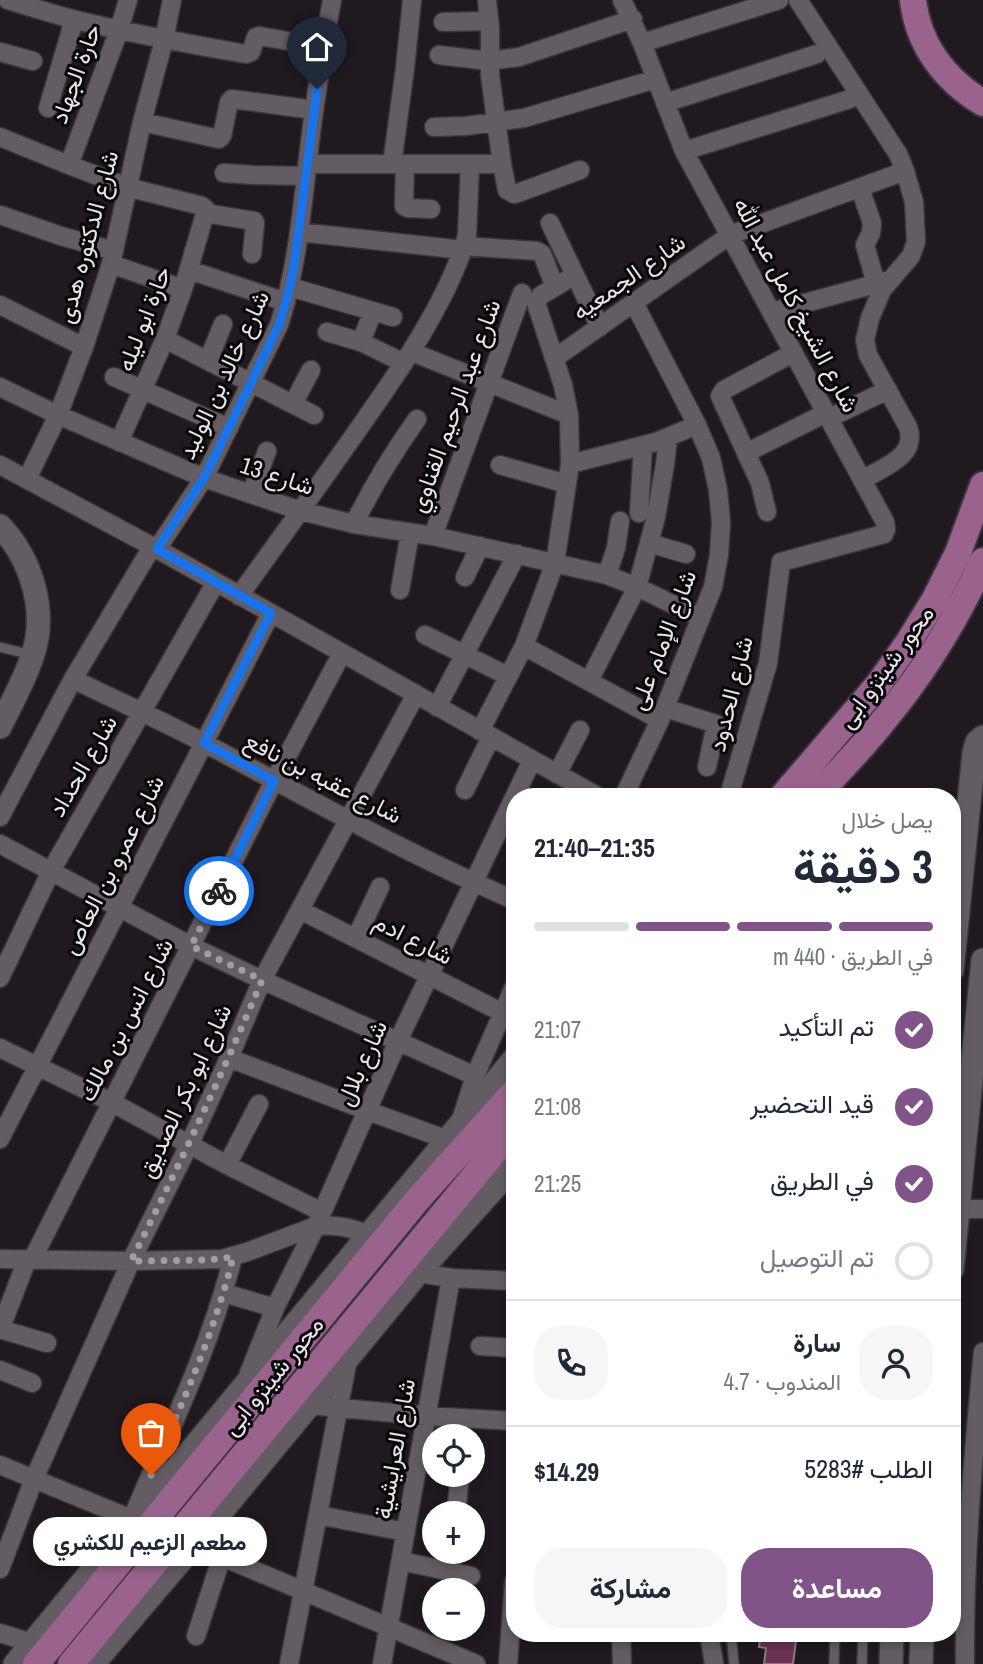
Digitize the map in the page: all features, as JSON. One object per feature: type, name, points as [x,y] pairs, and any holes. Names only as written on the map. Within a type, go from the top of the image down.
[{"type":"main road","points":[[913,0],[917,21],[931,54],[954,82],[983,103]]},
{"type":"main road","name":"محور شينزو ابى","points":[[790,788],[878,685],[908,643],[935,599],[958,552],[983,485]]},
{"type":"main road","name":"محور شينزو ابى","points":[[823,788],[858,751],[910,687],[954,618],[983,561]]},
{"type":"main road","name":"محور شينزو ابى","points":[[34,1653],[418,1199],[506,1101]]},
{"type":"main road","name":"محور شينزو ابى","points":[[71,1664],[506,1138]]},
{"type":"street","points":[[8,0],[74,20],[164,40],[246,54],[251,52],[259,36],[323,47]]},
{"type":"street","name":"حارة الجهاد","points":[[69,165],[128,0]]},
{"type":"street","points":[[326,0],[332,0]]},
{"type":"street","name":"شارع خالد بن الوليد","points":[[0,817],[73,679],[154,548],[204,478],[279,325],[288,294],[299,232],[314,110],[332,0]]},
{"type":"street","points":[[412,0],[398,164],[404,206],[431,209]]},
{"type":"street","points":[[487,0],[489,61],[507,190],[514,194],[580,170]]},
{"type":"street","name":"شارع الشيخ كامل عبد الله","points":[[622,0],[642,43],[684,151],[828,416],[886,529],[884,534],[781,562]]},
{"type":"street","points":[[642,43],[779,0]]},
{"type":"street","points":[[772,312],[883,282],[911,256],[916,242],[914,202],[898,154],[798,0]]},
{"type":"street","name":"شارع الدكتوره هدى","points":[[27,479],[58,415],[84,347],[113,257],[142,122],[164,40],[170,1]]},
{"type":"street","points":[[439,55],[489,61],[504,60],[533,54],[632,19]]},
{"type":"street","points":[[48,108],[74,20]]},
{"type":"street","points":[[443,22],[489,21]]},
{"type":"street","points":[[0,52],[33,61]]},
{"type":"street","points":[[665,103],[817,54]]},
{"type":"street","points":[[434,127],[497,123],[551,111],[656,79]]},
{"type":"street","points":[[142,122],[219,139],[232,99],[314,110]]},
{"type":"street","points":[[684,151],[850,99]]},
{"type":"street","points":[[0,137],[127,187],[202,206],[211,214],[254,221],[252,254]]},
{"type":"street","points":[[224,173],[254,175],[398,164],[502,164]]},
{"type":"street","points":[[239,596],[408,358],[440,302],[467,235],[470,164]]},
{"type":"street","name":"شارع الجمعيه","points":[[555,358],[730,235],[905,171]]},
{"type":"street","points":[[860,188],[872,223],[871,233],[864,245],[883,282],[865,340],[867,355],[910,435],[910,443],[902,457],[862,480]]},
{"type":"street","name":"حارة ابو ليله","points":[[119,442],[165,339],[189,270],[206,209]]},
{"type":"street","points":[[0,215],[113,257],[183,289]]},
{"type":"street","points":[[550,223],[600,327]]},
{"type":"street","points":[[299,232],[463,248],[537,251],[542,254],[555,287]]},
{"type":"street","points":[[189,270],[393,317]]},
{"type":"street","points":[[466,790],[485,734],[508,676],[524,646],[555,563],[570,464],[569,415],[564,385],[536,303],[540,296],[575,275]]},
{"type":"street","name":"شارع عبد الرحيم القناوي","points":[[433,536],[522,293]]},
{"type":"street","name":"شارع الإمام على","points":[[628,788],[663,714],[701,618],[715,576],[721,522],[718,489],[711,458],[697,425],[634,303]]},
{"type":"street","points":[[0,305],[84,347]]},
{"type":"street","points":[[361,342],[373,311]]},
{"type":"street","points":[[208,360],[223,324]]},
{"type":"street","points":[[327,332],[489,383],[569,415]]},
{"type":"street","points":[[165,339],[314,415]]},
{"type":"street","points":[[767,512],[760,483],[720,396],[724,390],[793,353]]},
{"type":"street","points":[[293,404],[311,370]]},
{"type":"street","points":[[114,377],[229,428]]},
{"type":"street","name":"شارع 13","points":[[0,387],[119,442],[204,478],[251,494],[354,524],[433,536],[607,575],[701,618]]},
{"type":"street","points":[[746,453],[888,390]]},
{"type":"street","points":[[354,524],[383,469],[417,419]]},
{"type":"street","points":[[570,464],[643,446],[697,425]]},
{"type":"street","points":[[589,681],[637,587],[661,490],[668,438]]},
{"type":"street","points":[[639,513],[643,446]]},
{"type":"street","points":[[251,494],[267,451]]},
{"type":"street","points":[[0,465],[216,582],[582,788]]},
{"type":"street","points":[[500,465],[567,484]]},
{"type":"street","points":[[607,575],[616,548],[620,520]]},
{"type":"street","points":[[0,526],[26,564],[36,593],[38,624],[33,655],[0,727]]},
{"type":"street","points":[[400,590],[410,533]]},
{"type":"street","points":[[649,543],[687,554]]},
{"type":"street","points":[[465,578],[480,546]]},
{"type":"street","points":[[438,707],[517,555]]},
{"type":"street","name":"شارع الحدود","points":[[731,788],[768,663],[781,562]]},
{"type":"street","name":"شارع الحداد","points":[[0,978],[51,871],[216,582]]},
{"type":"street","name":"شارع عمرو بن العاص","points":[[0,1139],[271,613]]},
{"type":"street","points":[[425,635],[508,676]]},
{"type":"street","points":[[524,646],[589,681],[663,714],[716,724],[707,766]]},
{"type":"street","name":"شارع انس بن مالك","points":[[0,1330],[29,1260],[342,653]]},
{"type":"street","name":"شارع عقبه بن نافع","points":[[73,679],[506,896]]},
{"type":"street","name":"شارع ابو بكر الصديق","points":[[0,1569],[34,1479],[131,1261],[229,1058],[262,980],[416,694]]},
{"type":"street","points":[[557,774],[580,730]]},
{"type":"street","points":[[961,854],[974,753],[977,742],[983,737]]},
{"type":"street","name":"شارع بلال","points":[[519,788],[532,760]]},
{"type":"street","name":"شارع بلال","points":[[243,1388],[275,1308],[319,1219],[398,1041],[506,815]]},
{"type":"street","points":[[0,844],[191,946],[475,1076]]},
{"type":"street","points":[[356,938],[380,887]]},
{"type":"street","name":"شارع ادم","points":[[300,911],[503,1013]]},
{"type":"street","points":[[961,1180],[982,973]]},
{"type":"street","points":[[454,1133],[475,1076],[506,1006]]},
{"type":"street","points":[[0,1048],[111,1102],[227,1165],[327,1225],[349,1227],[369,1235]]},
{"type":"street","points":[[229,1058],[368,1111],[454,1133]]},
{"type":"street","points":[[15,1664],[34,1653],[133,1519],[506,1069]]},
{"type":"street","points":[[227,1165],[259,1104]]},
{"type":"street","points":[[93,1664],[418,1273],[506,1175]]},
{"type":"street","points":[[961,1209],[983,1209]]},
{"type":"street","points":[[0,1259],[131,1261],[233,1257],[319,1219]]},
{"type":"street","points":[[133,1519],[199,1364],[224,1293],[233,1257]]},
{"type":"street","points":[[418,1273],[506,1281]]},
{"type":"street","name":"شارع العرايشية","points":[[382,1664],[451,1278]]},
{"type":"street","points":[[224,1293],[275,1308]]},
{"type":"street","points":[[0,1330],[47,1343]]},
{"type":"street","points":[[480,1346],[506,1348]]},
{"type":"street","points":[[965,1664],[965,1586],[978,1453],[983,1352]]},
{"type":"street","points":[[289,1664],[348,1359]]},
{"type":"street","points":[[0,1370],[32,1383]]},
{"type":"street","points":[[309,1405],[506,1420]]},
{"type":"street","points":[[466,1424],[467,1418]]},
{"type":"street","points":[[0,1465],[133,1519]]},
{"type":"street","points":[[318,1515],[406,1532]]},
{"type":"street","points":[[194,1545],[389,1628],[443,1657],[476,1664]]},
{"type":"street","points":[[196,1636],[222,1556]]},
{"type":"street","points":[[401,1561],[471,1576]]},
{"type":"street","points":[[0,1633],[34,1653]]},
{"type":"street","points":[[508,1664],[510,1642]]},
{"type":"street","points":[[621,1642],[622,1664]]},
{"type":"street","points":[[710,1642],[714,1664]]},
{"type":"street","points":[[891,1664],[892,1642]]},
{"type":"street","points":[[921,1664],[922,1642]]},
{"type":"lane","points":[[0,646],[33,655]]},
{"type":"lane","points":[[733,1642],[734,1664]]},
{"type":"lane","points":[[834,1664],[835,1642]]},
{"type":"lane","points":[[862,1664],[863,1642]]},
{"type":"building","points":[[760,1642],[796,1642],[793,1664],[764,1664],[766,1648],[759,1647]]},
{"type":"way so far","points":[[151,1475],[199,1364],[224,1293],[233,1257],[131,1261],[189,1145],[262,980],[191,946],[219,891]]},
{"type":"place","name":"مطعم الزعيم للكشري","points":[[151,1475]]},
{"type":"route","points":[[219,891],[274,781],[204,743],[271,613],[157,549],[204,478],[279,325],[295,259],[317,89]]}]
